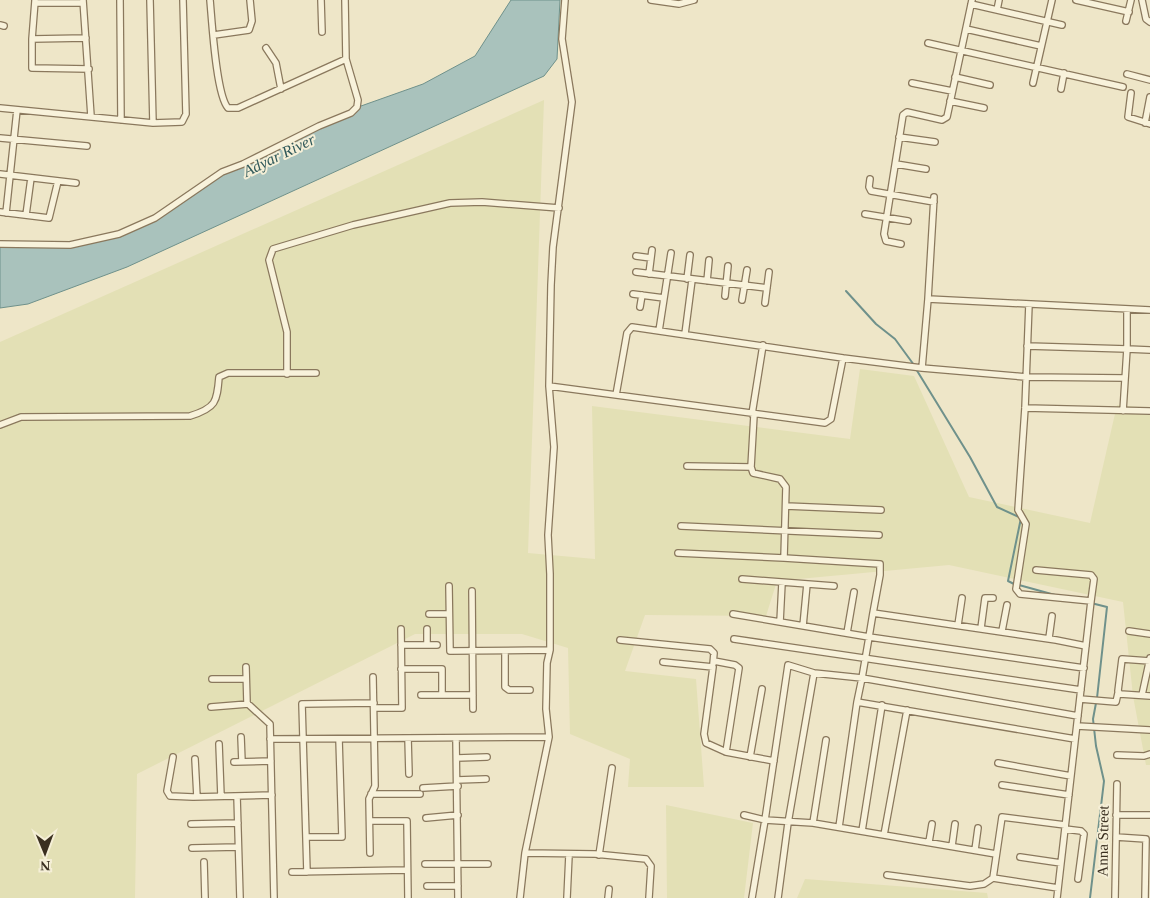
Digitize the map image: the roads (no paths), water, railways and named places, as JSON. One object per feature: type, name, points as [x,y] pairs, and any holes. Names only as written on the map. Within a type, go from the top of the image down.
[{"type":"street","points":[[120,0],[121,120]]},
{"type":"street","points":[[150,0],[153,123]]},
{"type":"street","points":[[0,108],[153,123],[182,122],[186,118],[183,0]]},
{"type":"street","points":[[210,0],[223,98],[228,108],[238,108],[346,59]]},
{"type":"street","points":[[214,35],[249,30],[252,21],[250,0]]},
{"type":"street","points":[[321,0],[322,32]]},
{"type":"street","points":[[0,244],[70,245],[119,234],[155,218],[222,172],[243,164],[319,126],[352,113],[357,107],[358,100],[346,59],[345,0]]},
{"type":"street","points":[[520,898],[525,853],[549,737],[546,709],[547,663],[550,650],[548,535],[554,447],[549,386],[551,276],[572,102],[562,39],[565,0]]},
{"type":"street","points":[[651,0],[679,4],[694,0]]},
{"type":"street","points":[[997,10],[999,0]]},
{"type":"street","points":[[1033,83],[1052,0]]},
{"type":"street","points":[[1076,0],[1129,12]]},
{"type":"street","points":[[1126,21],[1131,0]]},
{"type":"street","points":[[1142,0],[1146,19],[1150,22]]},
{"type":"street","points":[[89,69],[32,68],[35,1],[83,2],[89,69],[91,116]]},
{"type":"street","points":[[901,244],[886,242],[884,234],[904,113],[942,120],[947,117],[971,2],[1062,25]]},
{"type":"street","points":[[966,28],[1041,46]]},
{"type":"street","points":[[32,39],[86,38]]},
{"type":"street","points":[[928,43],[1123,87]]},
{"type":"street","points":[[266,48],[276,63],[280,89]]},
{"type":"street","points":[[1061,89],[1064,73]]},
{"type":"street","points":[[1127,74],[1150,80]]},
{"type":"street","points":[[955,77],[990,85]]},
{"type":"street","points":[[912,83],[952,91]]},
{"type":"street","points":[[1131,93],[1128,117],[1148,124],[1150,97]]},
{"type":"street","points":[[950,101],[984,108]]},
{"type":"street","points":[[17,110],[10,175],[3,212],[49,218],[58,181]]},
{"type":"street","points":[[900,137],[935,142]]},
{"type":"street","points":[[0,138],[87,146]]},
{"type":"street","points":[[896,164],[926,169]]},
{"type":"street","points":[[0,174],[76,183]]},
{"type":"street","points":[[26,216],[31,178]]},
{"type":"street","points":[[870,179],[870,190],[934,200],[922,368]]},
{"type":"street","points":[[287,374],[288,337],[269,260],[273,250],[353,225],[450,203],[482,202],[559,208]]},
{"type":"street","points":[[865,214],[908,221]]},
{"type":"street","points":[[649,274],[652,250]]},
{"type":"street","points":[[659,331],[671,253]]},
{"type":"street","points":[[685,334],[690,255]]},
{"type":"street","points":[[636,256],[651,258]]},
{"type":"street","points":[[707,281],[709,260]]},
{"type":"street","points":[[724,296],[728,266]]},
{"type":"street","points":[[742,300],[747,270]]},
{"type":"street","points":[[636,272],[689,280],[767,288]]},
{"type":"street","points":[[765,303],[768,272]]},
{"type":"street","points":[[633,294],[664,298]]},
{"type":"street","points":[[640,307],[642,295]]},
{"type":"street","points":[[928,299],[1150,310]]},
{"type":"street","points":[[1029,304],[1025,408],[1018,510],[1026,524],[1016,590],[1020,594],[1091,601]]},
{"type":"street","points":[[1123,411],[1127,349],[1127,310]]},
{"type":"street","points":[[616,395],[629,329],[685,334],[922,368],[1026,377],[1125,378]]},
{"type":"street","points":[[763,345],[753,414],[751,467],[756,475],[783,482],[786,487],[784,558]]},
{"type":"street","points":[[1027,346],[1150,350]]},
{"type":"street","points":[[549,386],[820,424],[829,422],[843,358]]},
{"type":"street","points":[[0,425],[21,417],[190,416],[207,411],[218,399],[219,377],[228,373],[316,373]]},
{"type":"street","points":[[1025,408],[1150,411]]},
{"type":"street","points":[[687,466],[751,467]]},
{"type":"street","points":[[786,506],[881,510]]},
{"type":"street","points":[[681,526],[879,535]]},
{"type":"street","points":[[678,553],[880,564],[880,575],[839,827]]},
{"type":"street","points":[[1036,570],[1092,575],[1094,579],[1057,898]]},
{"type":"street","points":[[742,579],[834,586]]},
{"type":"street","points":[[780,622],[782,583]]},
{"type":"street","points":[[803,626],[807,584]]},
{"type":"street","points":[[449,586],[450,651],[550,650]]},
{"type":"street","points":[[472,591],[473,709]]},
{"type":"street","points":[[847,633],[854,592]]},
{"type":"street","points":[[958,625],[962,598]]},
{"type":"street","points":[[980,628],[985,598],[992,598]]},
{"type":"street","points":[[1002,631],[1007,605]]},
{"type":"street","points":[[873,612],[1049,638],[1086,646]]},
{"type":"street","points":[[428,614],[449,614]]},
{"type":"street","points":[[734,614],[847,633],[1084,668]]},
{"type":"street","points":[[1049,638],[1052,616]]},
{"type":"street","points":[[427,628],[427,645]]},
{"type":"street","points":[[307,872],[302,704],[402,708],[401,629]]},
{"type":"street","points":[[1129,631],[1150,634]]},
{"type":"street","points":[[734,639],[1082,690]]},
{"type":"street","points":[[620,640],[710,649],[714,653],[706,743],[726,752],[774,761]]},
{"type":"street","points":[[401,645],[437,645]]},
{"type":"street","points":[[505,650],[505,687],[509,690],[530,690]]},
{"type":"street","points":[[1080,699],[1116,702],[1122,659],[1150,659],[1142,695]]},
{"type":"street","points":[[663,662],[735,665],[739,668],[726,752]]},
{"type":"street","points":[[752,898],[788,665],[814,673],[862,678],[1078,716]]},
{"type":"street","points":[[246,668],[248,704],[268,721],[271,761],[274,898]]},
{"type":"street","points":[[401,669],[442,669],[442,695]]},
{"type":"street","points":[[778,898],[788,823],[814,673]]},
{"type":"street","points":[[370,853],[370,794],[375,786],[373,678]]},
{"type":"street","points":[[212,679],[246,679]]},
{"type":"street","points":[[750,757],[762,689]]},
{"type":"street","points":[[1118,693],[1150,696]]},
{"type":"street","points":[[421,695],[473,695]]},
{"type":"street","points":[[858,702],[1076,738]]},
{"type":"street","points":[[211,707],[248,704]]},
{"type":"street","points":[[862,831],[882,705]]},
{"type":"street","points":[[884,835],[906,710]]},
{"type":"street","points":[[1077,726],[1150,730]]},
{"type":"street","points":[[241,737],[242,762]]},
{"type":"street","points":[[270,739],[549,737]]},
{"type":"street","points":[[408,738],[409,774]]},
{"type":"street","points":[[456,738],[458,898]]},
{"type":"street","points":[[306,837],[342,837],[339,739]]},
{"type":"street","points":[[814,823],[826,740]]},
{"type":"street","points":[[219,744],[221,796]]},
{"type":"street","points":[[1117,755],[1144,756],[1150,754]]},
{"type":"street","points":[[173,757],[168,795],[197,797],[272,795]]},
{"type":"street","points":[[457,758],[487,757]]},
{"type":"street","points":[[195,759],[197,797]]},
{"type":"street","points":[[234,762],[271,761]]},
{"type":"street","points":[[998,764],[1071,776]]},
{"type":"street","points":[[599,855],[612,768]]},
{"type":"street","points":[[370,794],[422,791],[486,779]]},
{"type":"street","name":"Anna Street","points":[[1115,898],[1117,784]]},
{"type":"street","points":[[1002,785],[1069,795]]},
{"type":"street","points":[[237,796],[240,898]]},
{"type":"street","points":[[426,818],[458,815]]},
{"type":"street","points":[[744,815],[788,823],[814,823],[996,854]]},
{"type":"street","points":[[1116,815],[1150,815]]},
{"type":"street","points":[[993,878],[1002,817],[1080,830],[1084,834],[1078,879]]},
{"type":"street","points":[[370,821],[407,821],[408,898]]},
{"type":"street","points":[[191,824],[238,823]]},
{"type":"street","points":[[929,842],[932,824]]},
{"type":"street","points":[[952,846],[955,824]]},
{"type":"street","points":[[975,850],[978,828]]},
{"type":"street","points":[[1116,837],[1146,839],[1145,898]]},
{"type":"street","points":[[192,848],[238,847]]},
{"type":"street","points":[[525,853],[599,855],[649,862],[651,866],[649,898]]},
{"type":"street","points":[[567,898],[569,855]]},
{"type":"street","points":[[1020,857],[1061,863]]},
{"type":"street","points":[[204,862],[205,898]]},
{"type":"street","points":[[425,864],[488,864]]},
{"type":"street","points":[[292,872],[407,870]]},
{"type":"street","points":[[886,875],[970,886],[984,884],[993,878],[1058,888]]},
{"type":"street","points":[[427,886],[458,886]]},
{"type":"street","points":[[608,898],[609,889]]},
{"type":"water","name":"Adyar River","points":[[511,0],[560,0],[557,59],[544,76],[127,267],[28,304],[0,308],[0,244],[90,243],[148,222],[239,163],[361,106],[423,84],[475,56]]},
{"type":"waterway","points":[[846,291],[876,324],[895,339],[914,365]]},
{"type":"waterway","points":[[916,369],[970,457],[997,507],[1021,518],[1008,581],[1014,584]]},
{"type":"waterway","points":[[1019,585],[1055,595]]},
{"type":"waterway","points":[[1091,603],[1107,607],[1097,698]]},
{"type":"waterway","points":[[1090,898],[1104,781],[1096,746],[1093,719],[1096,703]]}]
